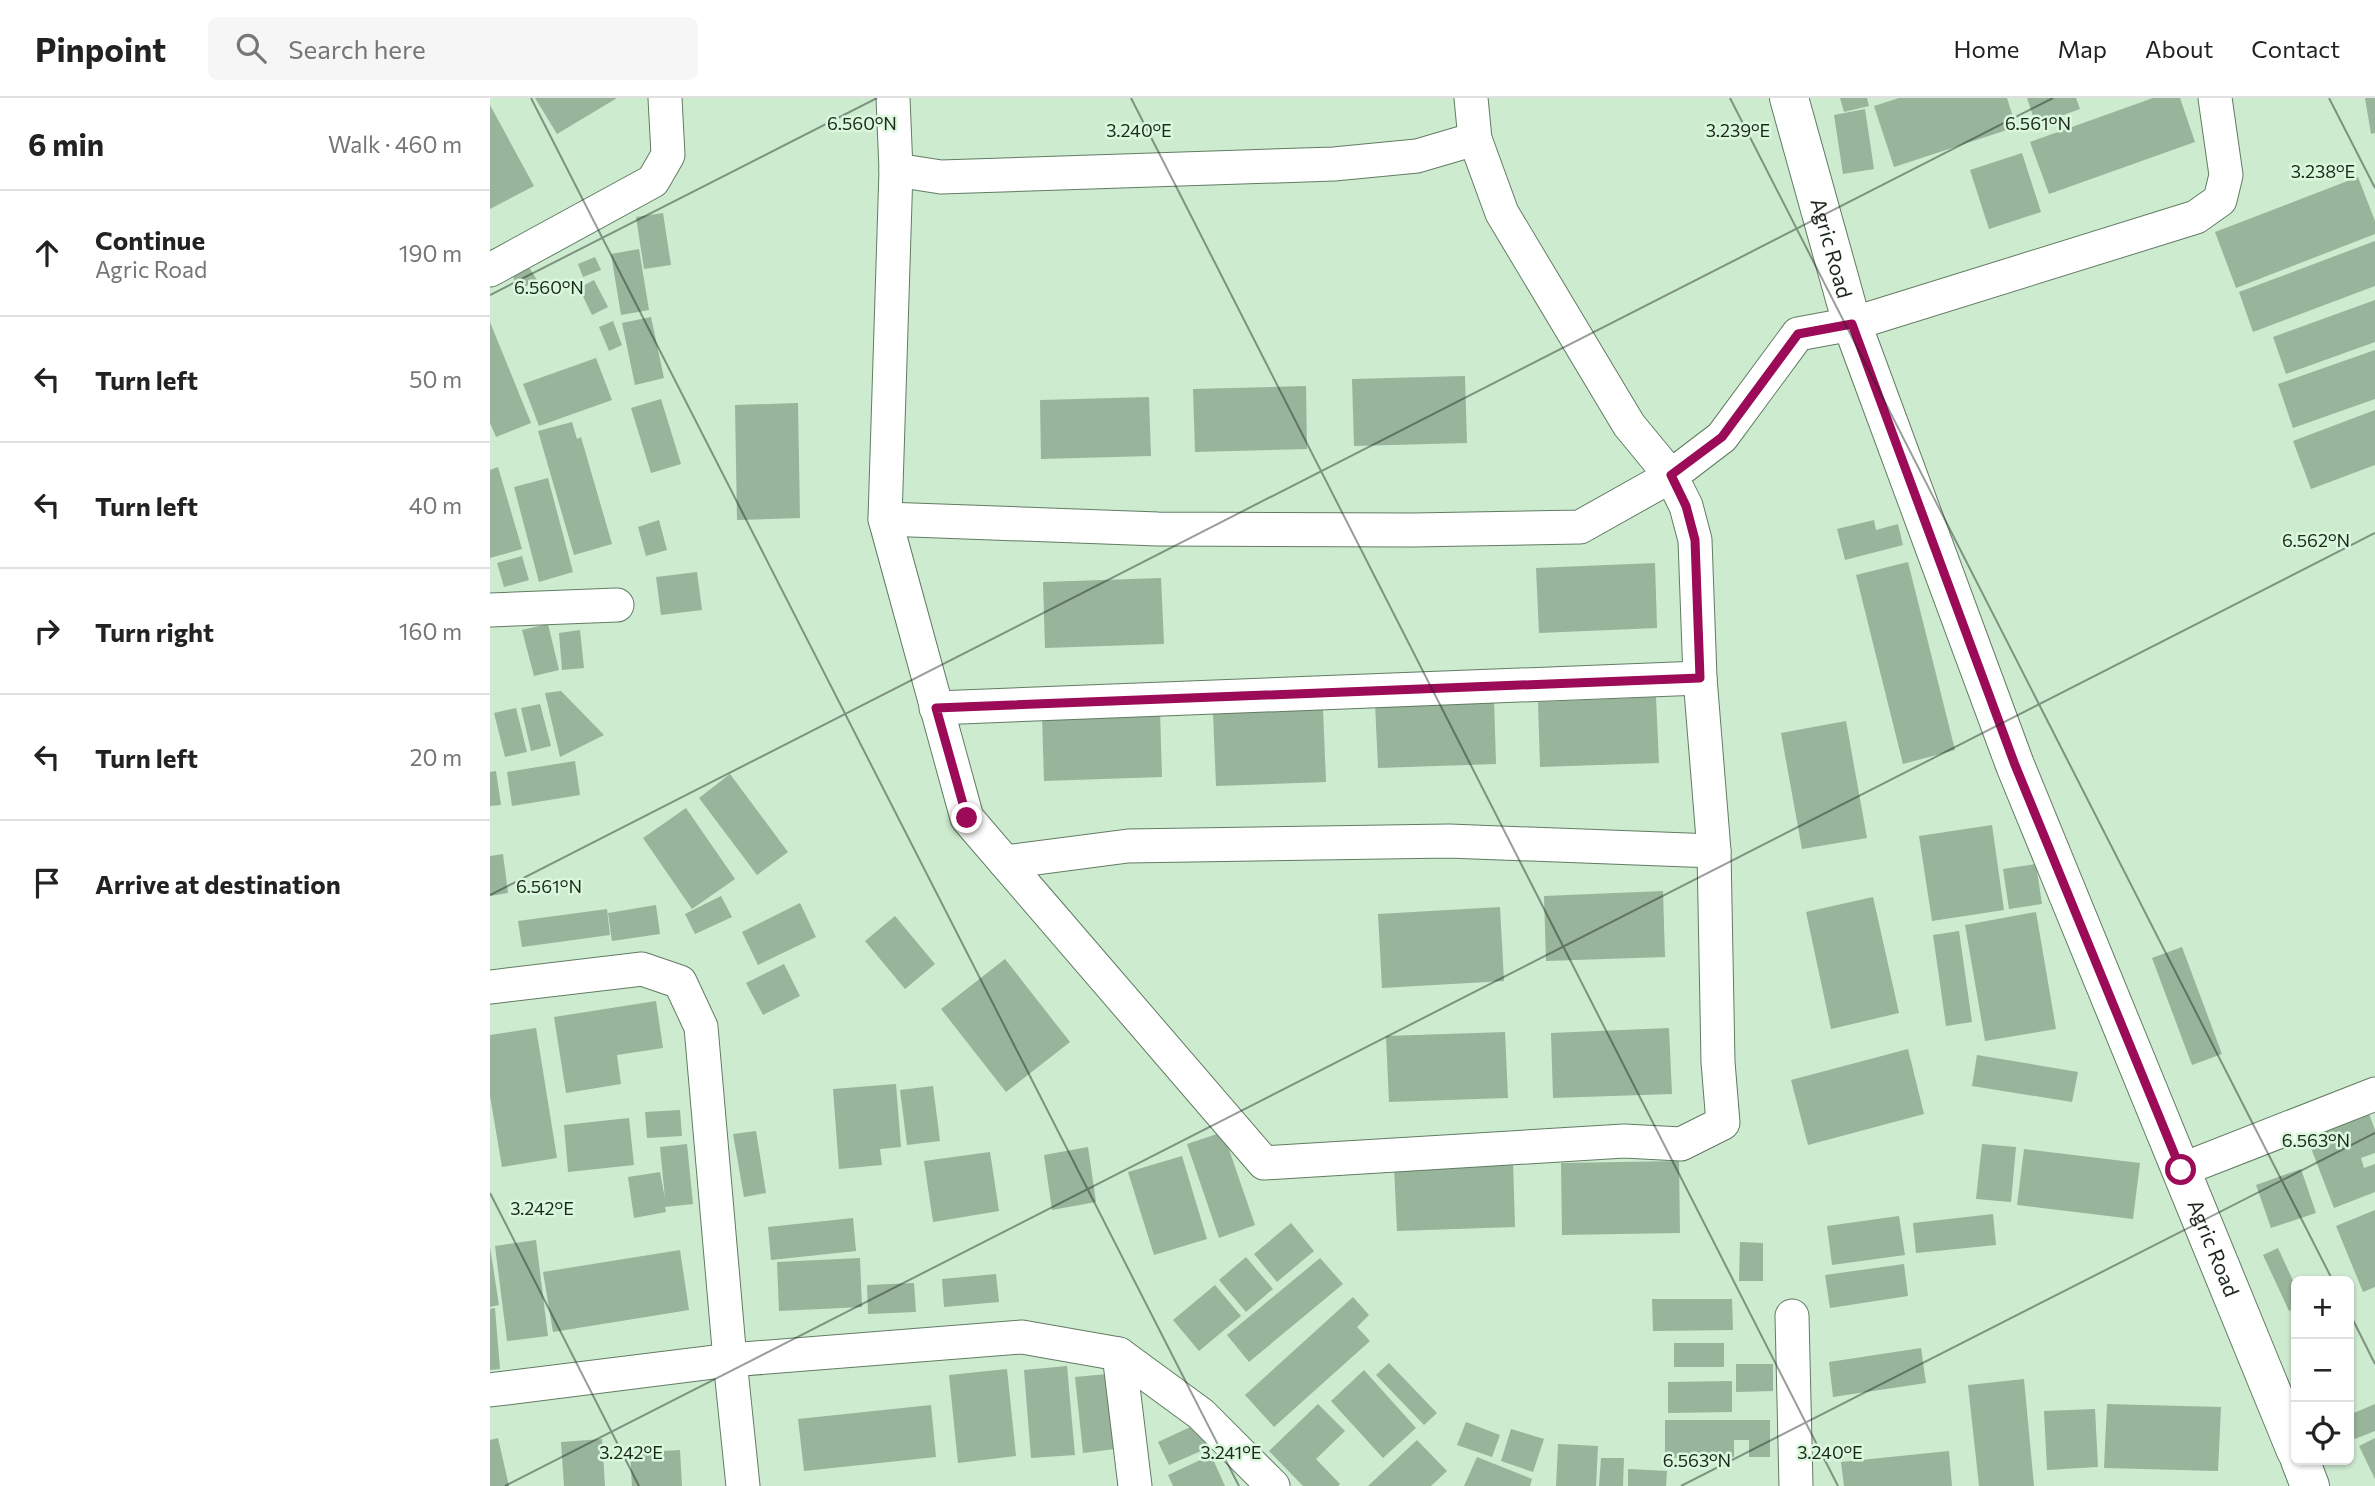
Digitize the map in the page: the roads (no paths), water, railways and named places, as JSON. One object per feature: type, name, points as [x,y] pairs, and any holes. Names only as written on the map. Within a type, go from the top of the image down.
[{"type":"street","points":[[490,270],[653,181],[668,155],[665,98]]},
{"type":"street","points":[[893,98],[896,170],[885,519],[967,818],[1265,1163],[1624,1141],[1681,1144],[1723,1123],[1718,1062],[1714,850],[1700,678],[1695,540],[1686,506],[1671,475],[1629,425],[1502,213],[1475,139],[1471,98]]},
{"type":"street","name":"Agric Road","points":[[1788,98],[1852,324],[2015,765],[2291,1439]]},
{"type":"street","points":[[885,519],[1158,529],[1413,530],[1580,527],[1671,475],[1722,437],[1798,334],[1852,324],[2196,217],[2220,200],[2226,175],[2215,98]]},
{"type":"street","points":[[896,170],[941,177],[1334,164],[1417,156],[1475,139]]},
{"type":"street","points":[[490,610],[617,605]]},
{"type":"street","points":[[936,708],[1700,678]]},
{"type":"street","points":[[1004,862],[1128,846],[1435,841],[1714,850]]},
{"type":"street","points":[[490,987],[642,969],[680,982],[701,1027],[743,1486]]},
{"type":"street","points":[[2181,1170],[2375,1094]]},
{"type":"street","points":[[1792,1316],[1796,1486]]},
{"type":"street","points":[[490,1390],[730,1360],[1022,1337],[1119,1354],[1201,1415],[1273,1486]]},
{"type":"street","points":[[1119,1354],[1135,1486]]},
{"type":"street","points":[[2302,1465],[2309,1486]]}]
